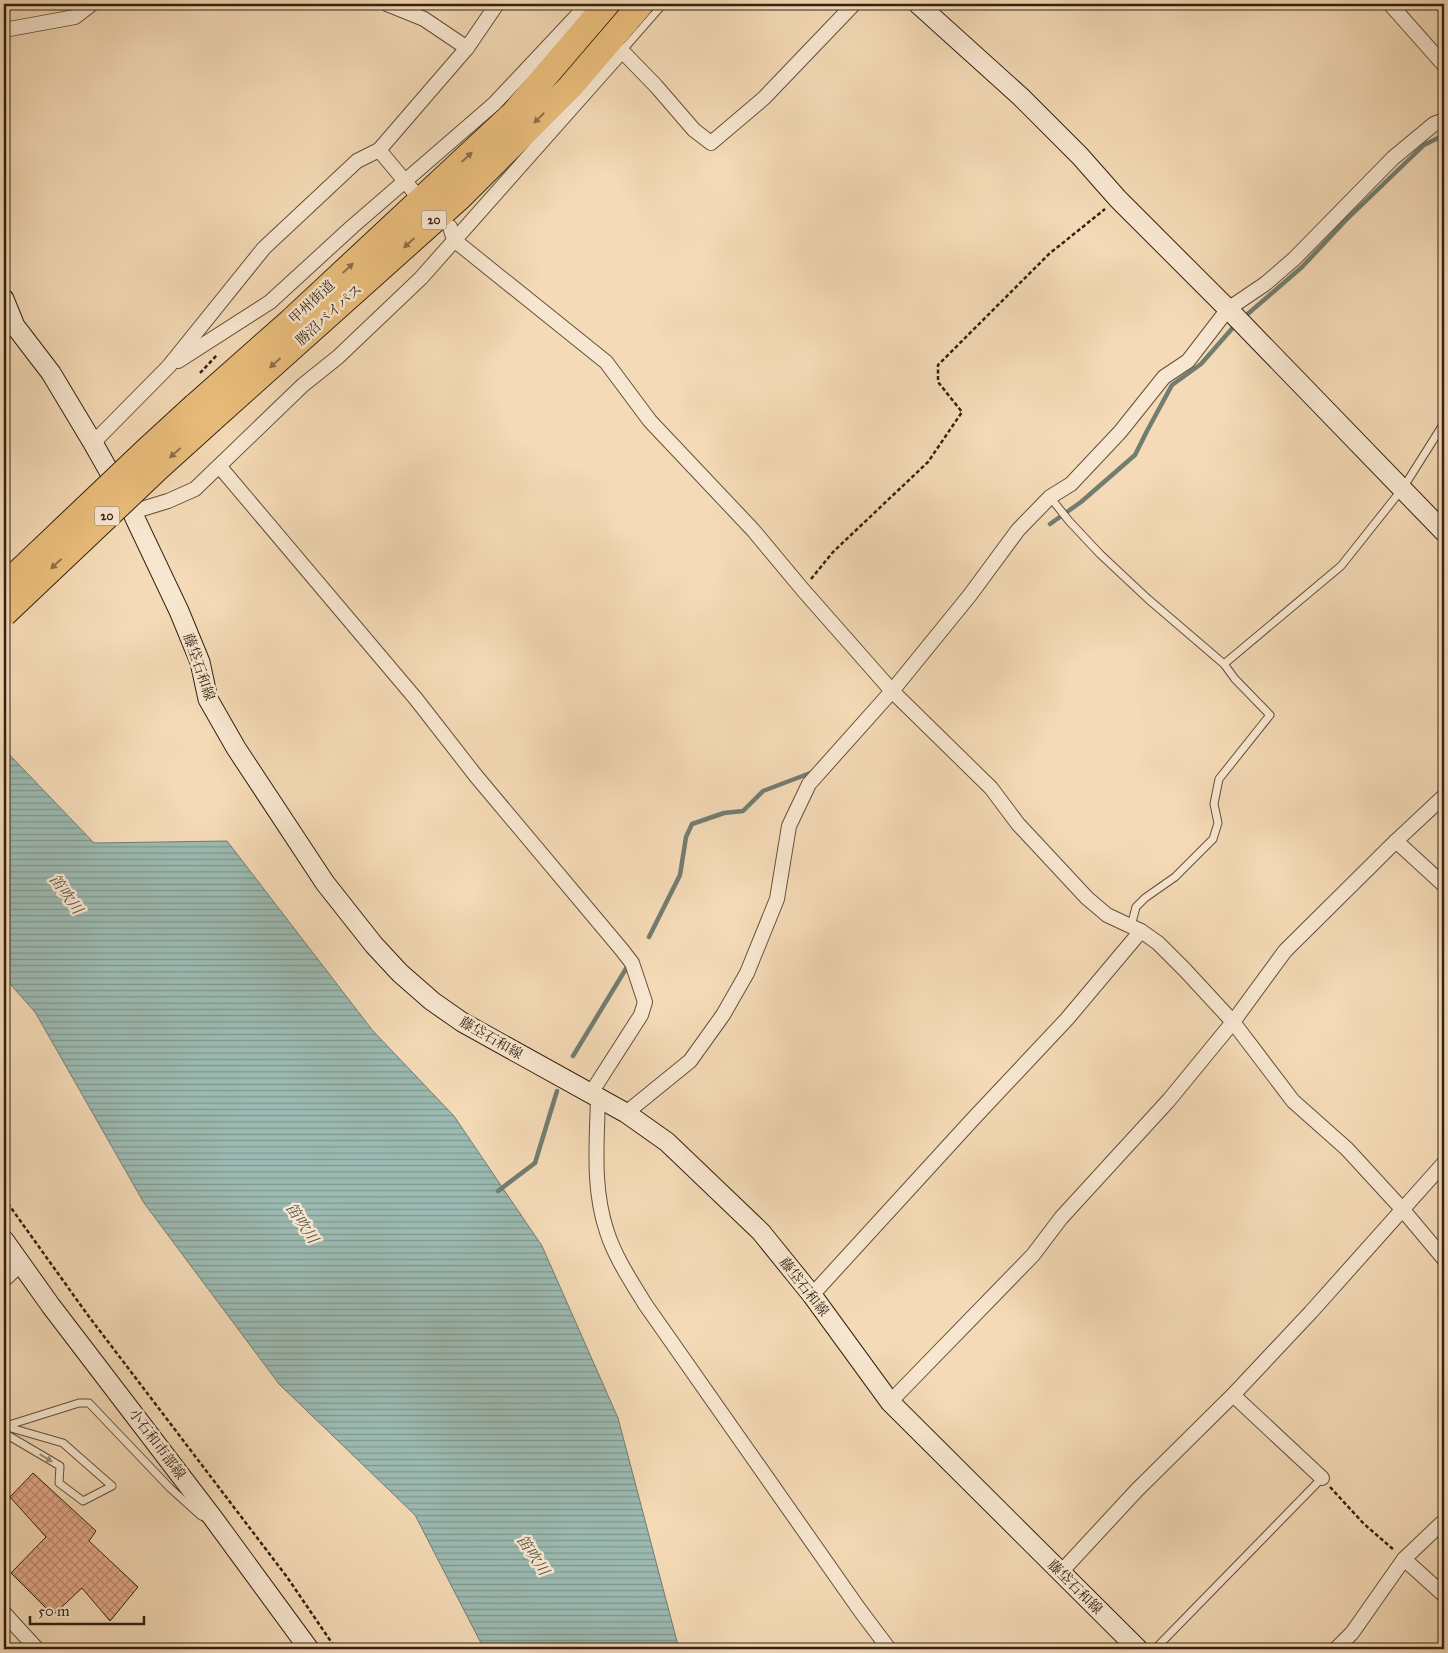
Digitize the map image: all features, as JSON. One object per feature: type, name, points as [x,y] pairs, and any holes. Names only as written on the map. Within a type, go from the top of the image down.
[{"type":"highway","name":"甲州街道","points":[[4,586],[148,449],[203,413],[291,322],[513,114],[607,4]]},
{"type":"highway","name":"勝沼バイパス","points":[[4,614],[159,467],[203,413],[460,197],[570,87],[641,4]]},
{"type":"main road","points":[[918,4],[1021,98],[1080,156],[1118,199],[1247,328],[1444,532]]},
{"type":"main road","name":"藤垈石和線","points":[[4,299],[15,326],[51,373],[132,512],[179,611],[200,662],[208,699],[236,748],[325,883],[374,945],[400,973],[432,1001],[497,1042],[626,1113],[667,1142],[761,1232],[812,1295],[890,1402],[1138,1649]]},
{"type":"main road","name":"小石和市部線","points":[[4,1240],[20,1265],[213,1518],[309,1649]]},
{"type":"street","points":[[4,30],[75,17],[92,4]]},
{"type":"street","points":[[387,4],[424,19],[468,48]]},
{"type":"street","points":[[93,443],[169,366],[264,248],[357,161],[380,150],[468,48],[497,4]]},
{"type":"street","points":[[169,366],[270,302],[405,180],[494,104],[588,4]]},
{"type":"street","points":[[132,512],[195,490],[303,385],[338,358],[421,278],[452,234],[622,51],[656,86],[694,130],[711,143],[764,98],[854,4]]},
{"type":"street","points":[[1390,4],[1444,65]]},
{"type":"street","points":[[626,1113],[690,1061],[723,1015],[747,973],[777,899],[789,826],[809,784],[892,691],[970,595],[1018,530],[1054,502],[1120,432],[1164,377],[1188,361],[1230,311],[1294,259],[1393,158],[1434,124],[1444,120]]},
{"type":"street","points":[[380,150],[414,192]]},
{"type":"street","points":[[452,234],[606,362],[650,421],[753,530],[892,691],[991,788],[1018,824],[1087,898],[1107,915],[1158,942],[1233,1022],[1293,1101],[1347,1149],[1403,1210],[1444,1259]]},
{"type":"street","points":[[220,467],[416,699],[476,776],[632,963],[645,1002],[641,1015],[593,1094],[597,1188],[607,1232],[621,1264],[645,1304],[889,1649]]},
{"type":"street","points":[[890,1402],[1033,1255],[1061,1218],[1169,1100],[1233,1022],[1285,951],[1396,840],[1444,796]]},
{"type":"street","points":[[1396,840],[1444,885]]},
{"type":"street","points":[[812,1295],[966,1126],[1067,1019],[1136,929]]},
{"type":"street","points":[[1060,1572],[1137,1490],[1233,1395],[1311,1312],[1444,1163]]},
{"type":"street","points":[[4,1280],[20,1265]]},
{"type":"street","points":[[1233,1395],[1322,1478]]},
{"type":"street","points":[[1336,1649],[1352,1633],[1404,1559],[1444,1521]]},
{"type":"street","points":[[1404,1559],[1444,1595]]},
{"type":"street","points":[[4,1613],[37,1649]]},
{"type":"lane","points":[[622,51],[662,4]]},
{"type":"lane","points":[[1224,664],[1341,566],[1403,488],[1444,423]]},
{"type":"lane","points":[[1054,502],[1069,521],[1114,567],[1224,664],[1235,679],[1270,715],[1219,779],[1214,804],[1218,822],[1213,839],[1174,877],[1136,908],[1136,929]]},
{"type":"lane","points":[[4,1422],[9,1425],[79,1403],[89,1403],[170,1488],[202,1516],[213,1518]]},
{"type":"lane","points":[[4,1426],[63,1443],[112,1486],[83,1501],[59,1483],[60,1466],[4,1433]]},
{"type":"lane","points":[[1155,1649],[1322,1478]]},
{"type":"path","points":[[803,590],[833,552],[928,462],[962,412],[938,382],[938,365],[1049,254],[1118,199]]},
{"type":"path","points":[[4,1198],[87,1314],[287,1577],[336,1649]]},
{"type":"path","points":[[1322,1478],[1364,1524],[1404,1559]]},
{"type":"water","name":"笛吹川","points":[[4,749],[94,843],[227,841],[373,1031],[454,1116],[542,1246],[618,1418],[679,1649],[484,1649],[415,1515],[279,1384],[144,1203],[35,1012],[4,977]]},
{"type":"building","points":[[33,1473],[96,1531],[89,1541],[138,1587],[110,1621],[82,1588],[53,1615],[11,1573],[46,1537],[10,1497]]},
{"type":"waterway","points":[[1243,318],[1302,267],[1346,220],[1424,145],[1444,135]]},
{"type":"waterway","points":[[1050,524],[1081,502],[1135,455],[1172,385],[1201,364],[1237,323]]},
{"type":"waterway","points":[[649,937],[680,875],[686,837],[692,824],[724,813],[743,811],[763,791],[813,772]]},
{"type":"waterway","points":[[573,1056],[627,967]]},
{"type":"waterway","points":[[498,1191],[535,1163],[557,1091]]}]
